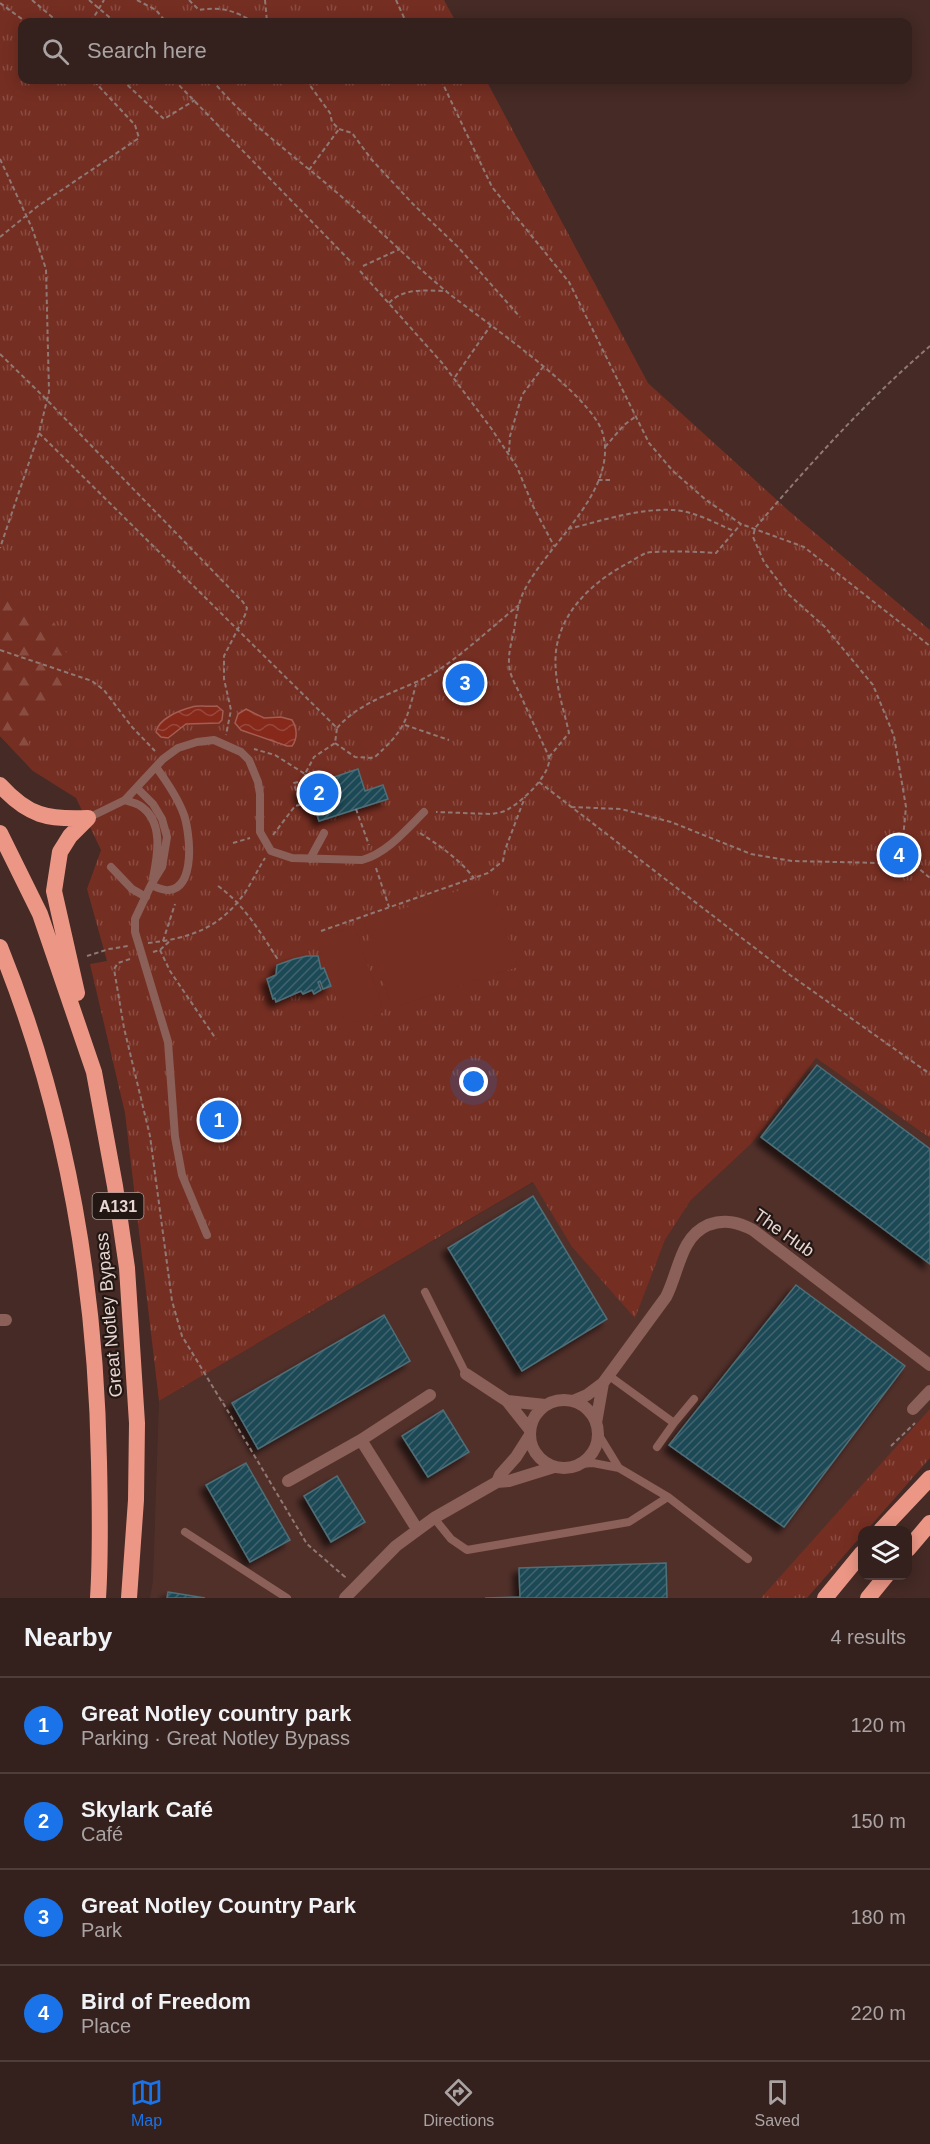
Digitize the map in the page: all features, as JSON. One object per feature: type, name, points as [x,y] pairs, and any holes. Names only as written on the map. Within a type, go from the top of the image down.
[{"type":"highway","points":[[0,785],[25,807],[47,817],[60,820],[88,818]]},
{"type":"highway","points":[[88,818],[70,836],[60,852],[54,891],[94,1072]]},
{"type":"highway","name":"Great Notley Bypass","points":[[0,833],[40,914],[94,1072],[115,1186],[127,1268],[137,1434],[136,1500],[129,1598]]},
{"type":"highway","name":"Great Notley Bypass","points":[[0,947],[19,993],[47,1085],[74,1195],[89,1299],[98,1410],[101,1554],[98,1598]]},
{"type":"highway","points":[[885,1526],[930,1478]]},
{"type":"highway","points":[[912,1545],[930,1523]]},
{"type":"highway","points":[[825,1598],[858,1557]]},
{"type":"highway","points":[[868,1598],[882,1580]]},
{"type":"street","name":"The Hub","points":[[573,1401],[587,1395],[606,1379],[666,1297],[684,1249],[695,1232],[717,1222],[729,1221],[753,1230],[930,1365]]},
{"type":"street","points":[[466,1374],[507,1401],[530,1433],[531,1446],[537,1455],[554,1467]]},
{"type":"street","name":"The Hub","points":[[596,1427],[606,1379]]},
{"type":"street","points":[[918,1413],[930,1391]]},
{"type":"street","points":[[288,1481],[362,1440],[430,1395]]},
{"type":"street","points":[[507,1401],[545,1405]]},
{"type":"street","points":[[345,1598],[385,1556],[417,1529],[497,1482],[508,1481],[554,1467],[572,1467],[580,1464],[593,1450],[596,1427],[590,1413],[573,1401],[554,1401],[545,1405],[535,1416],[530,1433],[516,1457],[500,1475],[497,1482]]},
{"type":"street","points":[[362,1440],[417,1529]]},
{"type":"lane","points":[[88,818],[125,800],[163,759],[178,748],[214,740],[241,752],[249,760],[260,794],[260,832],[271,851],[292,858],[362,860],[372,857],[395,840],[424,812]]},
{"type":"lane","points":[[151,885],[168,890],[177,887],[183,882],[189,855],[189,840],[178,801],[156,767]]},
{"type":"lane","points":[[137,788],[153,804],[162,819],[167,837],[162,867],[135,919],[135,932],[168,1042],[175,1137],[182,1175],[207,1235]]},
{"type":"lane","points":[[125,800],[140,805],[152,817],[158,837],[159,852],[151,885]]},
{"type":"lane","points":[[310,859],[324,833]]},
{"type":"lane","points":[[111,867],[132,889],[146,897]]},
{"type":"lane","points":[[425,1292],[466,1374]]},
{"type":"lane","points":[[606,1379],[674,1423]]},
{"type":"lane","points":[[657,1447],[694,1399]]},
{"type":"lane","points":[[596,1427],[619,1467]]},
{"type":"lane","points":[[580,1464],[593,1463],[619,1467],[668,1497],[748,1559]]},
{"type":"lane","points":[[434,1518],[451,1539],[467,1550],[628,1522],[668,1497]]},
{"type":"lane","points":[[185,1532],[286,1598]]},
{"type":"path","points":[[32,0],[53,18]]},
{"type":"path","points":[[89,0],[110,18]]},
{"type":"path","points":[[93,18],[104,0]]},
{"type":"path","points":[[137,0],[156,10],[163,18]]},
{"type":"path","points":[[147,5],[150,0]]},
{"type":"path","points":[[189,0],[200,10],[216,7],[247,18]]},
{"type":"path","points":[[265,0],[267,18]]},
{"type":"path","points":[[396,0],[404,18]]},
{"type":"path","points":[[0,3],[21,18]]},
{"type":"path","points":[[0,237],[25,216],[139,138],[135,125],[97,84]]},
{"type":"path","points":[[126,84],[164,119],[195,100]]},
{"type":"path","points":[[178,84],[352,263]]},
{"type":"path","points":[[215,84],[229,100],[342,196],[447,291],[569,389],[597,419],[605,447],[598,480],[590,497],[523,592],[509,656],[510,672],[549,758],[549,768],[539,782],[510,809],[492,814],[424,812]]},
{"type":"path","points":[[309,84],[330,113],[332,122],[339,129],[352,133],[372,160],[458,247],[520,317]]},
{"type":"path","points":[[443,84],[492,187],[569,282],[634,417],[649,443],[673,471],[706,500],[741,524],[804,547],[930,646]]},
{"type":"path","points":[[309,170],[339,129]]},
{"type":"path","points":[[0,159],[32,228],[46,269],[49,392],[39,433],[0,548]]},
{"type":"path","points":[[363,266],[400,249]]},
{"type":"path","points":[[360,271],[454,378],[508,454],[517,467],[533,506],[554,546]]},
{"type":"path","points":[[389,303],[397,295],[407,292],[447,291]]},
{"type":"path","points":[[454,378],[491,325]]},
{"type":"path","points":[[930,346],[890,381],[818,455],[755,528],[753,537],[764,562],[788,594],[825,627],[873,685],[896,745],[906,807],[903,838],[911,862],[930,878]]},
{"type":"path","points":[[0,354],[247,608],[224,656],[224,679],[231,710],[224,743]]},
{"type":"path","points":[[508,454],[510,436],[522,395],[543,367]]},
{"type":"path","points":[[605,447],[634,417]]},
{"type":"path","points":[[39,433],[337,728]]},
{"type":"path","points":[[598,480],[612,480]]},
{"type":"path","points":[[568,529],[642,513],[674,510],[701,517],[735,531]]},
{"type":"path","points":[[549,758],[569,733],[556,681],[556,651],[560,631],[574,607],[594,586],[615,570],[646,553],[716,554],[741,524]]},
{"type":"path","points":[[306,780],[305,774],[314,757],[335,743],[337,728],[345,719],[382,695],[417,682],[440,669],[519,605]]},
{"type":"path","points":[[0,650],[92,681],[104,690],[132,727],[163,759]]},
{"type":"path","points":[[335,743],[355,757],[374,758],[397,737],[405,725],[417,682]]},
{"type":"path","points":[[405,725],[449,740]]},
{"type":"path","points":[[241,752],[249,748],[275,755],[305,774]]},
{"type":"path","points":[[300,805],[294,783],[326,774]]},
{"type":"path","points":[[539,782],[790,975],[930,1074]]},
{"type":"path","points":[[321,931],[488,873],[504,861],[505,850],[526,795]]},
{"type":"path","points":[[270,839],[294,806],[308,803]]},
{"type":"path","points":[[571,807],[621,809],[671,822],[751,854],[792,861],[880,863],[899,866],[911,862]]},
{"type":"path","points":[[410,826],[445,849],[474,879]]},
{"type":"path","points":[[233,843],[247,840],[260,832]]},
{"type":"path","points":[[880,863],[895,850],[903,838]]},
{"type":"path","points":[[87,957],[109,949],[171,940],[198,933],[218,922],[238,903],[271,851]]},
{"type":"path","points":[[218,886],[251,918],[279,961]]},
{"type":"path","points":[[163,941],[175,904]]},
{"type":"path","points":[[171,940],[160,950],[118,963],[114,969],[124,1028],[150,1136],[172,1301],[182,1336],[307,1544],[345,1577],[340,1584]]},
{"type":"path","points":[[160,950],[170,971],[216,1039]]},
{"type":"path","points":[[891,1446],[918,1413]]},
{"type":"shaded area","points":[[816,1058],[930,1138],[930,1457],[785,1598],[150,1598],[153,1581],[159,1401],[534,1182],[572,1247],[635,1317],[665,1240],[691,1200],[752,1143]]},
{"type":"green space","points":[[0,0],[444,0],[454,18],[18,18],[18,84],[488,84],[648,383],[789,511],[930,630],[930,1138],[816,1058],[752,1143],[691,1200],[665,1240],[635,1318],[572,1247],[533,1182],[159,1401],[125,1113],[90,964],[107,961],[87,889],[101,850],[76,798],[33,771],[0,736]]},
{"type":"green space","points":[[0,576],[29,610],[50,615],[62,641],[74,688],[26,723],[33,771],[0,736]]},
{"type":"green space","points":[[489,881],[518,967],[392,1008],[364,921]]},
{"type":"green space","points":[[354,926],[384,1012],[346,1025],[316,939]]},
{"type":"green space","points":[[930,1409],[930,1458],[870,1526],[858,1526],[858,1540],[807,1598],[761,1598]]},
{"type":"water","points":[[195,706],[217,706],[223,711],[222,720],[219,723],[186,724],[168,738],[161,737],[156,732],[165,719],[182,710]]},
{"type":"water","points":[[246,709],[264,718],[281,717],[292,720],[296,733],[292,746],[241,730],[235,723],[238,714]]},
{"type":"building","points":[[358,769],[365,791],[383,785],[388,799],[319,821],[315,808],[311,810],[307,800],[303,801],[299,789]]},
{"type":"building","points":[[307,956],[318,956],[321,969],[324,968],[331,986],[323,989],[320,981],[318,982],[321,990],[314,994],[312,990],[303,994],[301,991],[276,1002],[267,979],[276,975],[277,965]]},
{"type":"building","points":[[817,1065],[930,1149],[930,1264],[761,1137]]},
{"type":"building","points":[[533,1196],[607,1319],[522,1371],[448,1248]]},
{"type":"building","points":[[796,1285],[905,1366],[784,1527],[669,1445]]},
{"type":"building","points":[[384,1315],[410,1361],[258,1449],[232,1403]]},
{"type":"building","points":[[443,1410],[469,1452],[428,1477],[402,1436]]},
{"type":"building","points":[[246,1463],[290,1540],[250,1562],[206,1485]]},
{"type":"building","points":[[337,1476],[365,1522],[331,1542],[304,1496]]},
{"type":"building","points":[[666,1563],[667,1598],[485,1598],[520,1597],[519,1568]]},
{"type":"building","points":[[168,1592],[205,1598],[167,1598]]},
{"type":"place","name":"Great Notley Country Park","points":[[465,683]]},
{"type":"place","name":"Skylark Café","points":[[319,793]]},
{"type":"place","name":"Bird of Freedom","points":[[899,855]]},
{"type":"place","name":"Great Notley country park","points":[[219,1120]]}]
